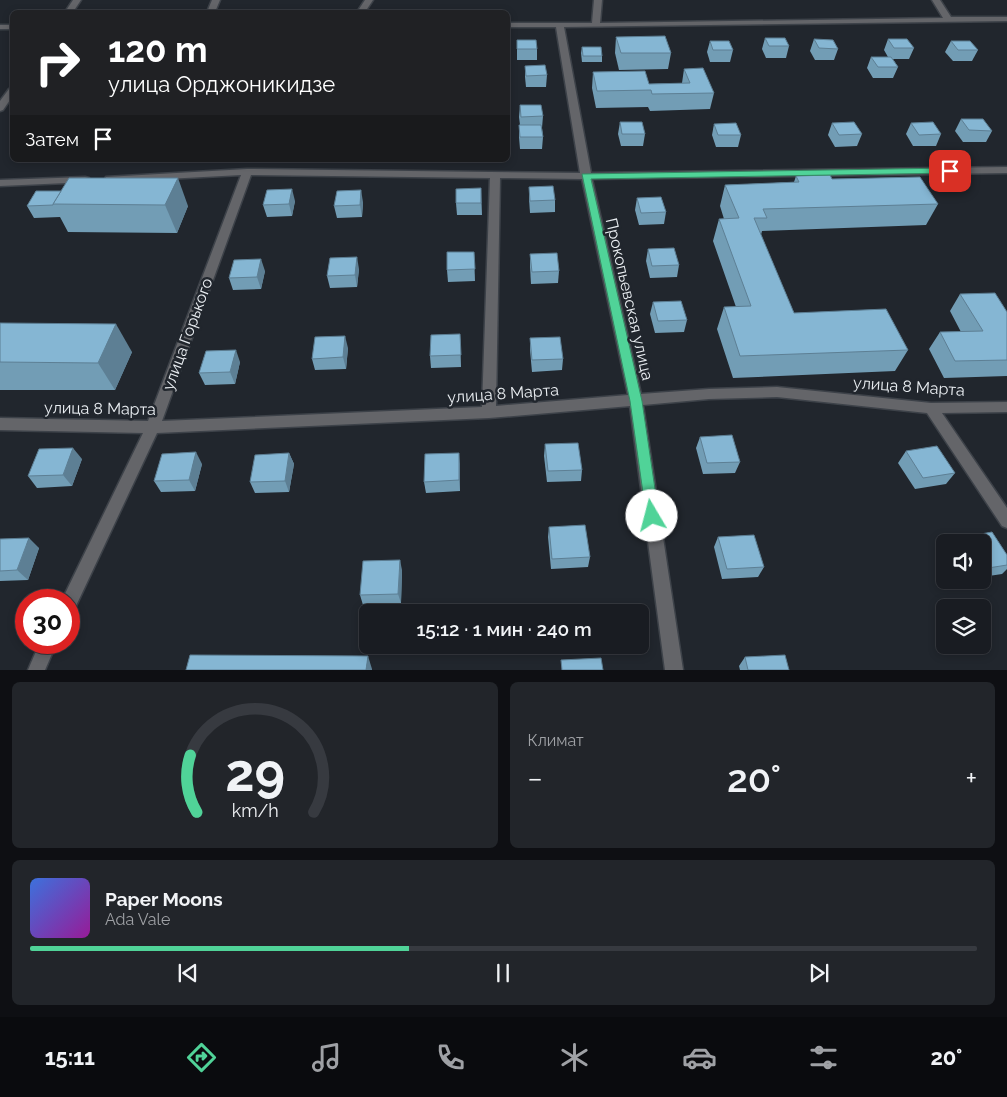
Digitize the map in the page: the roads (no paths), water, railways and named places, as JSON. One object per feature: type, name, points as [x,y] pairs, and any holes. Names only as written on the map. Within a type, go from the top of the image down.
[{"type":"street","points":[[596,25],[598,0]]},
{"type":"street","points":[[936,0],[948,19]]},
{"type":"street","points":[[510,24],[596,25],[1007,19]]},
{"type":"street","name":"Прокопьевская улица","points":[[560,25],[586,176],[636,401],[674,670]]},
{"type":"street","points":[[0,108],[10,94]]},
{"type":"street","points":[[0,184],[247,172],[586,176],[1007,170]]},
{"type":"street","name":"улица Горького","points":[[75,589],[153,427],[247,172]]},
{"type":"street","points":[[489,412],[495,175]]},
{"type":"street","name":"улица 8 Марта","points":[[0,424],[153,427],[489,412],[709,394],[777,392],[931,408],[1007,407]]},
{"type":"street","points":[[931,408],[1007,520]]},
{"type":"street","points":[[36,670],[43,654]]}]
